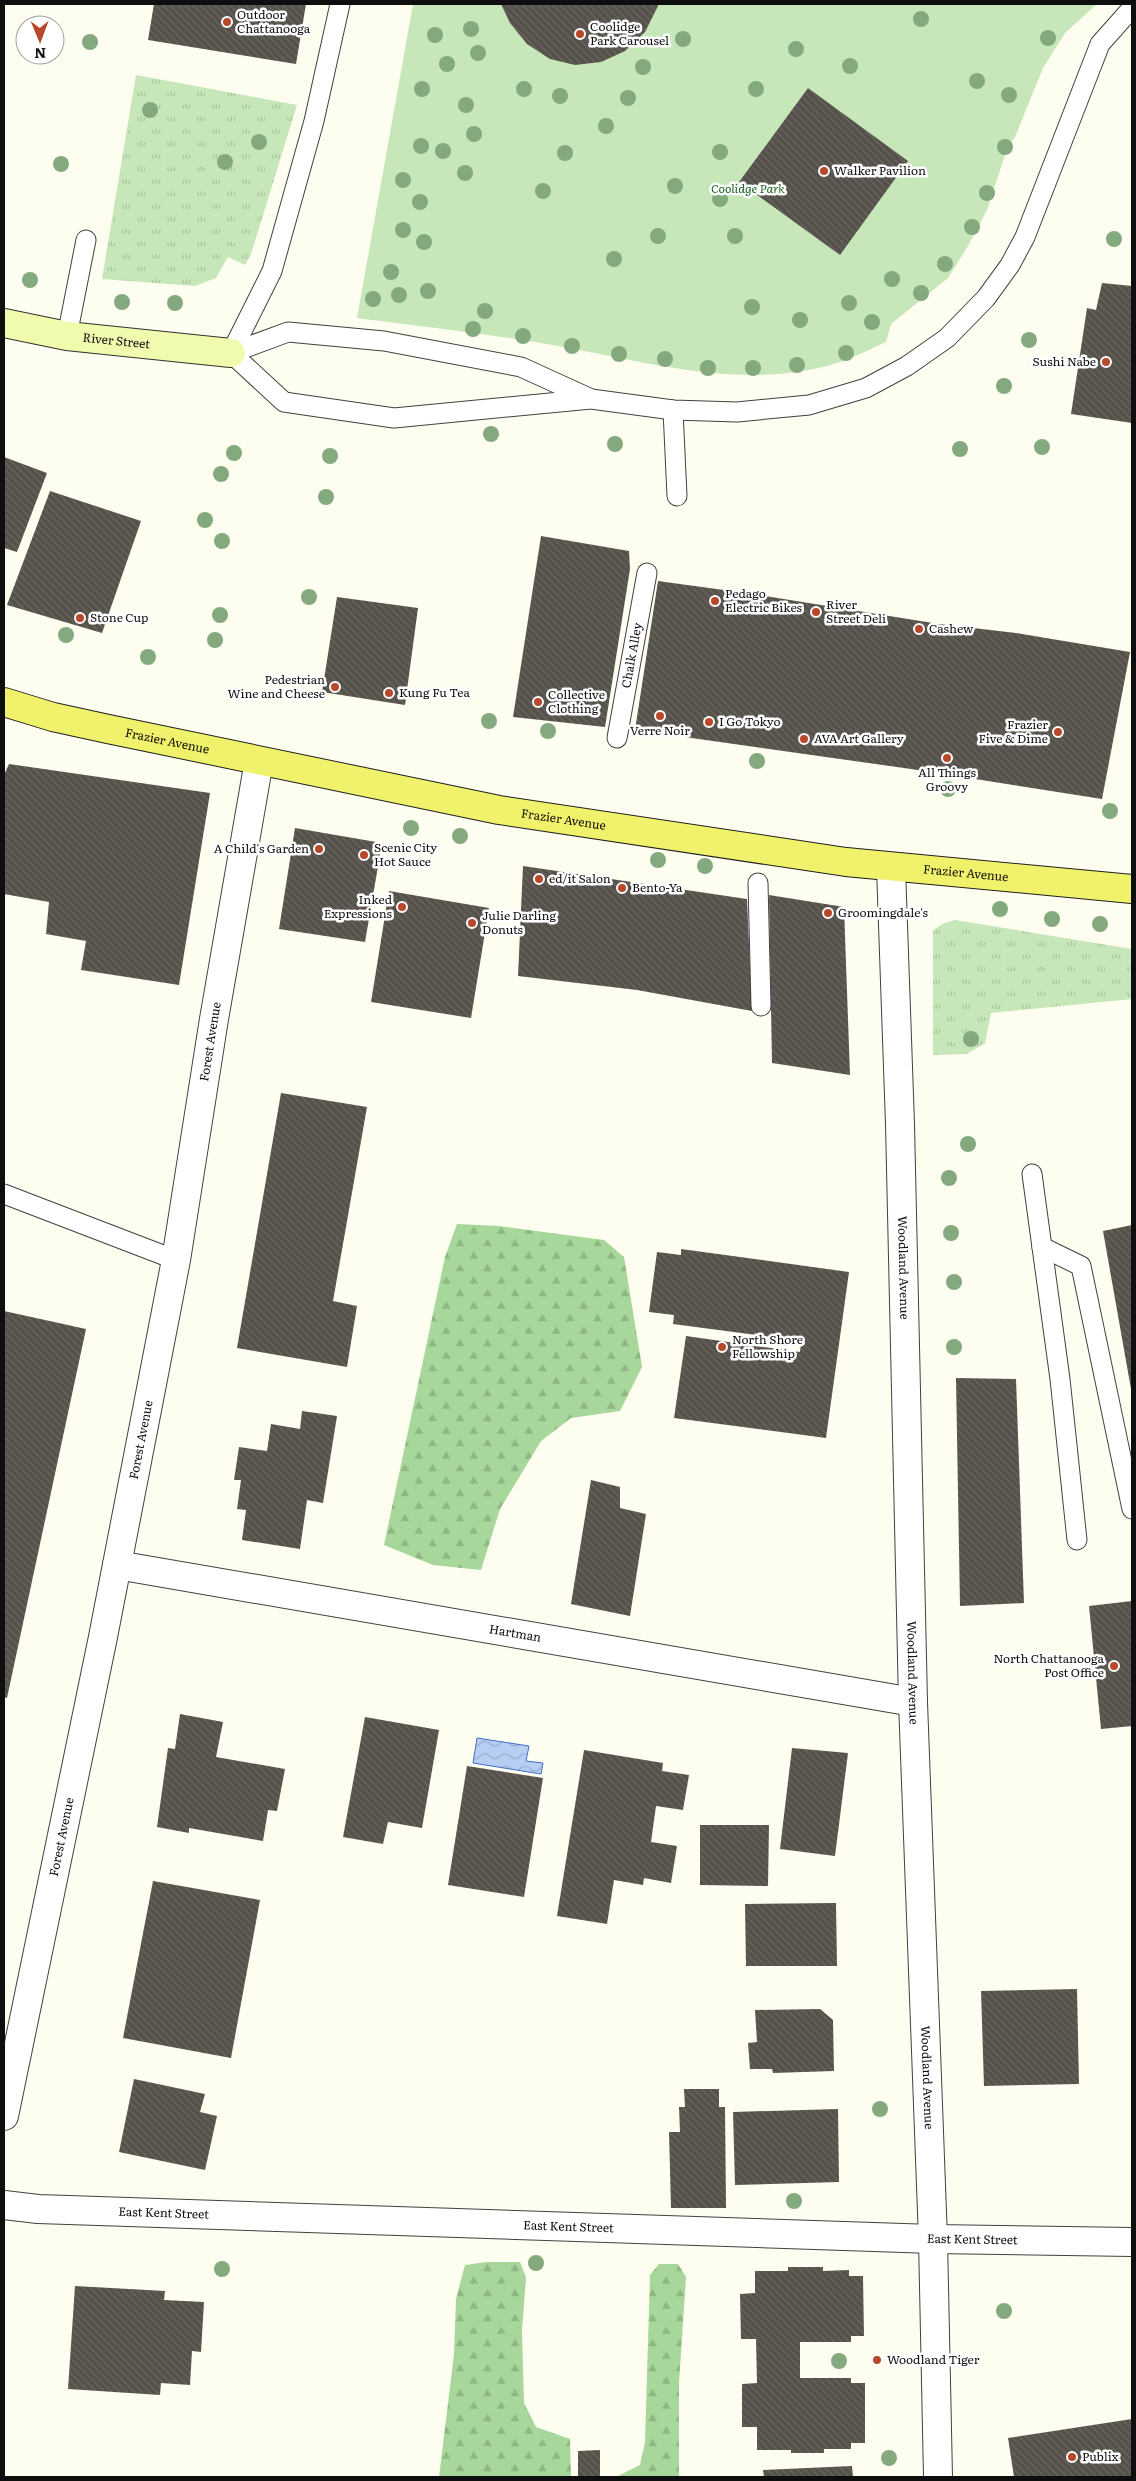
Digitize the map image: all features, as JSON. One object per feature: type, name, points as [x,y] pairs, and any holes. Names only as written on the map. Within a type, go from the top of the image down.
[{"type":"main road","name":"Frazier Avenue","points":[[4,702],[53,717],[499,810],[891,868],[942,870],[1132,889]]},
{"type":"street","name":"River Street","points":[[4,323],[67,336],[230,353]]},
{"type":"street","name":"Forest Avenue","points":[[4,2116],[117,1565],[176,1260],[214,1019],[259,761]]},
{"type":"street","name":"Woodland Avenue","points":[[891,868],[900,1124],[913,1702],[933,2239],[938,2477]]},
{"type":"street","name":"Hartman","points":[[117,1565],[913,1702]]},
{"type":"street","name":"East Kent Street","points":[[4,2205],[47,2210],[933,2239],[1132,2242]]},
{"type":"lane","points":[[230,353],[272,271],[314,121],[340,4]]},
{"type":"lane","points":[[230,353],[284,402],[394,418],[591,399],[673,410],[736,412],[809,405],[866,388],[907,366],[947,338],[986,298],[1010,265],[1025,238],[1100,44],[1132,8]]},
{"type":"lane","points":[[67,336],[86,240]]},
{"type":"lane","points":[[230,353],[288,332],[384,341],[521,367],[591,399]]},
{"type":"lane","points":[[673,410],[677,496]]},
{"type":"lane","name":"Chalk Alley","points":[[616,738],[647,573]]},
{"type":"lane","points":[[758,883],[761,1006]]},
{"type":"lane","points":[[1032,1174],[1060,1379],[1077,1540]]},
{"type":"lane","points":[[4,1194],[176,1260]]},
{"type":"lane","points":[[1042,1247],[1081,1266],[1132,1509]]},
{"type":"green space","name":"Coolidge Park","points":[[413,4],[1097,4],[1065,33],[1043,68],[1015,137],[1008,146],[987,210],[948,278],[891,324],[886,342],[837,363],[800,371],[763,375],[689,370],[518,339],[357,318]]},
{"type":"green space","points":[[136,75],[297,105],[251,254],[245,265],[228,257],[216,278],[195,286],[102,279]]},
{"type":"green space","points":[[955,920],[1132,949],[1132,999],[991,1013],[985,1043],[967,1054],[933,1055],[933,931],[942,924]]},
{"type":"green space","points":[[457,1224],[499,1226],[604,1240],[624,1257],[642,1367],[620,1411],[571,1418],[541,1441],[500,1509],[481,1570],[433,1565],[384,1545],[445,1257]]},
{"type":"green space","points":[[486,2262],[520,2262],[526,2277],[522,2331],[524,2403],[536,2427],[570,2439],[571,2477],[439,2477],[454,2354],[456,2299],[465,2265]]},
{"type":"green space","points":[[659,2264],[678,2264],[686,2277],[679,2383],[679,2477],[616,2477],[640,2465],[645,2442],[650,2275]]},
{"type":"water","points":[[477,1738],[529,1746],[526,1761],[543,1763],[541,1774],[473,1763]]},
{"type":"building","name":"Outdoor Chattanooga","points":[[154,4],[306,4],[296,64],[148,40]]},
{"type":"building","name":"Coolidge Park Carousel","points":[[501,4],[659,4],[645,32],[625,51],[601,62],[575,65],[550,59],[527,44],[510,23]]},
{"type":"building","name":"Walker Pavilion","points":[[808,88],[908,161],[840,255],[739,182]]},
{"type":"building","name":"Sushi Nabe","points":[[1102,283],[1132,286],[1132,423],[1071,414],[1087,308],[1096,310]]},
{"type":"building","points":[[4,457],[47,473],[17,552],[4,548]]},
{"type":"building","points":[[50,491],[141,521],[102,633],[7,605]]},
{"type":"building","points":[[541,536],[629,551],[630,569],[605,727],[513,717]]},
{"type":"building","points":[[658,581],[753,594],[939,624],[1016,633],[1130,652],[1102,799],[918,770],[635,730]]},
{"type":"building","points":[[337,597],[418,608],[405,705],[322,692]]},
{"type":"building","points":[[9,764],[210,793],[179,985],[81,970],[86,941],[46,934],[49,902],[4,894],[4,775]]},
{"type":"building","points":[[295,828],[382,843],[365,942],[279,929]]},
{"type":"building","points":[[523,866],[747,899],[752,1011],[637,990],[518,976]]},
{"type":"building","points":[[389,891],[489,908],[471,1018],[371,1002]]},
{"type":"building","points":[[769,895],[844,907],[850,1075],[772,1063]]},
{"type":"building","points":[[281,1093],[367,1107],[333,1301],[357,1306],[347,1367],[237,1348]]},
{"type":"building","points":[[1132,1225],[1132,1389],[1131,1389],[1103,1231]]},
{"type":"building","name":"North Shore Fellowship","points":[[681,1249],[849,1272],[826,1438],[674,1418],[686,1336],[800,1352],[801,1341],[673,1324],[674,1315],[649,1312],[657,1252],[681,1255]]},
{"type":"building","points":[[4,1311],[86,1329],[7,1698],[4,1697]]},
{"type":"building","points":[[956,1378],[1016,1379],[1024,1603],[960,1606]]},
{"type":"building","points":[[302,1411],[337,1416],[323,1503],[307,1500],[300,1549],[242,1540],[246,1510],[237,1509],[241,1480],[234,1480],[239,1447],[267,1451],[271,1424],[300,1429]]},
{"type":"building","points":[[591,1480],[620,1487],[620,1508],[646,1514],[630,1616],[571,1604]]},
{"type":"building","name":"North Chattanooga Post Office","points":[[1132,1601],[1132,1726],[1101,1729],[1089,1606]]},
{"type":"building","points":[[180,1714],[223,1722],[216,1757],[285,1769],[277,1811],[268,1810],[263,1841],[189,1828],[189,1833],[157,1827],[168,1748],[175,1749]]},
{"type":"building","points":[[365,1717],[439,1730],[422,1828],[388,1822],[383,1844],[343,1837]]},
{"type":"building","points":[[792,1748],[848,1753],[835,1856],[780,1849]]},
{"type":"building","points":[[584,1750],[663,1763],[662,1771],[689,1775],[683,1810],[656,1806],[651,1842],[677,1846],[671,1883],[644,1878],[643,1885],[614,1880],[607,1924],[557,1916]]},
{"type":"building","points":[[467,1766],[543,1778],[524,1897],[448,1885]]},
{"type":"building","points":[[700,1825],[769,1825],[768,1886],[700,1885]]},
{"type":"building","points":[[153,1881],[260,1900],[231,2058],[123,2038]]},
{"type":"building","points":[[836,1903],[837,1966],[746,1966],[745,1904]]},
{"type":"building","points":[[1077,1989],[1079,2084],[984,2086],[981,1991]]},
{"type":"building","points":[[820,2009],[833,2020],[834,2071],[773,2073],[772,2069],[750,2069],[748,2043],[757,2042],[755,2010]]},
{"type":"building","points":[[134,2079],[205,2094],[200,2112],[217,2116],[205,2170],[119,2152]]},
{"type":"building","points":[[684,2089],[719,2089],[719,2107],[725,2107],[726,2208],[671,2208],[669,2132],[680,2132],[679,2107],[685,2107]]},
{"type":"building","points":[[838,2109],[839,2182],[735,2185],[733,2112]]},
{"type":"building","points":[[788,2267],[823,2267],[823,2271],[849,2270],[849,2276],[863,2276],[864,2336],[851,2336],[851,2342],[800,2342],[800,2378],[851,2378],[851,2383],[865,2383],[865,2443],[851,2443],[851,2449],[824,2449],[824,2453],[791,2453],[791,2450],[757,2450],[757,2427],[742,2427],[742,2384],[757,2383],[756,2339],[741,2339],[740,2294],[755,2293],[755,2271],[788,2271]]},
{"type":"building","points":[[75,2286],[165,2291],[164,2300],[204,2302],[201,2352],[192,2351],[190,2385],[161,2383],[160,2395],[68,2389]]},
{"type":"building","name":"Publix","points":[[1132,2419],[1132,2477],[1014,2477],[1008,2438]]},
{"type":"building","points":[[600,2450],[600,2477],[578,2477],[578,2451]]},
{"type":"building","points":[[852,2466],[853,2477],[764,2477],[763,2470]]},
{"type":"place","name":"Outdoor Chattanooga","points":[[227,22]]},
{"type":"place","name":"Coolidge Park Carousel","points":[[580,34]]},
{"type":"place","name":"Walker Pavilion","points":[[824,171]]},
{"type":"place","name":"Sushi Nabe","points":[[1106,362]]},
{"type":"place","name":"Pedago Electric Bikes","points":[[715,601]]},
{"type":"place","name":"River Street Deli","points":[[816,612]]},
{"type":"place","name":"Stone Cup","points":[[80,618]]},
{"type":"place","name":"Cashew","points":[[919,629]]},
{"type":"place","name":"Pedestrian Wine and Cheese","points":[[335,687]]},
{"type":"place","name":"Kung Fu Tea","points":[[389,693]]},
{"type":"place","name":"Collective Clothing","points":[[538,702]]},
{"type":"place","name":"Verre Noir","points":[[660,716]]},
{"type":"place","name":"I Go Tokyo","points":[[709,722]]},
{"type":"place","name":"Frazier Five & Dime","points":[[1058,732]]},
{"type":"place","name":"AVA Art Gallery","points":[[804,739]]},
{"type":"place","name":"All Things Groovy","points":[[947,758]]},
{"type":"place","name":"A Child's Garden","points":[[319,849]]},
{"type":"place","name":"Scenic City Hot Sauce","points":[[364,855]]},
{"type":"place","name":"ed/it Salon","points":[[539,879]]},
{"type":"place","name":"Bento-Ya","points":[[622,888]]},
{"type":"place","name":"Inked Expressions","points":[[402,907]]},
{"type":"place","name":"Groomingdale's","points":[[828,913]]},
{"type":"place","name":"Julie Darling Donuts","points":[[472,923]]},
{"type":"place","name":"North Shore Fellowship","points":[[722,1347]]},
{"type":"place","name":"North Chattanooga Post Office","points":[[1114,1666]]},
{"type":"place","name":"Woodland Tiger","points":[[877,2360]]},
{"type":"place","name":"Publix","points":[[1072,2457]]}]
